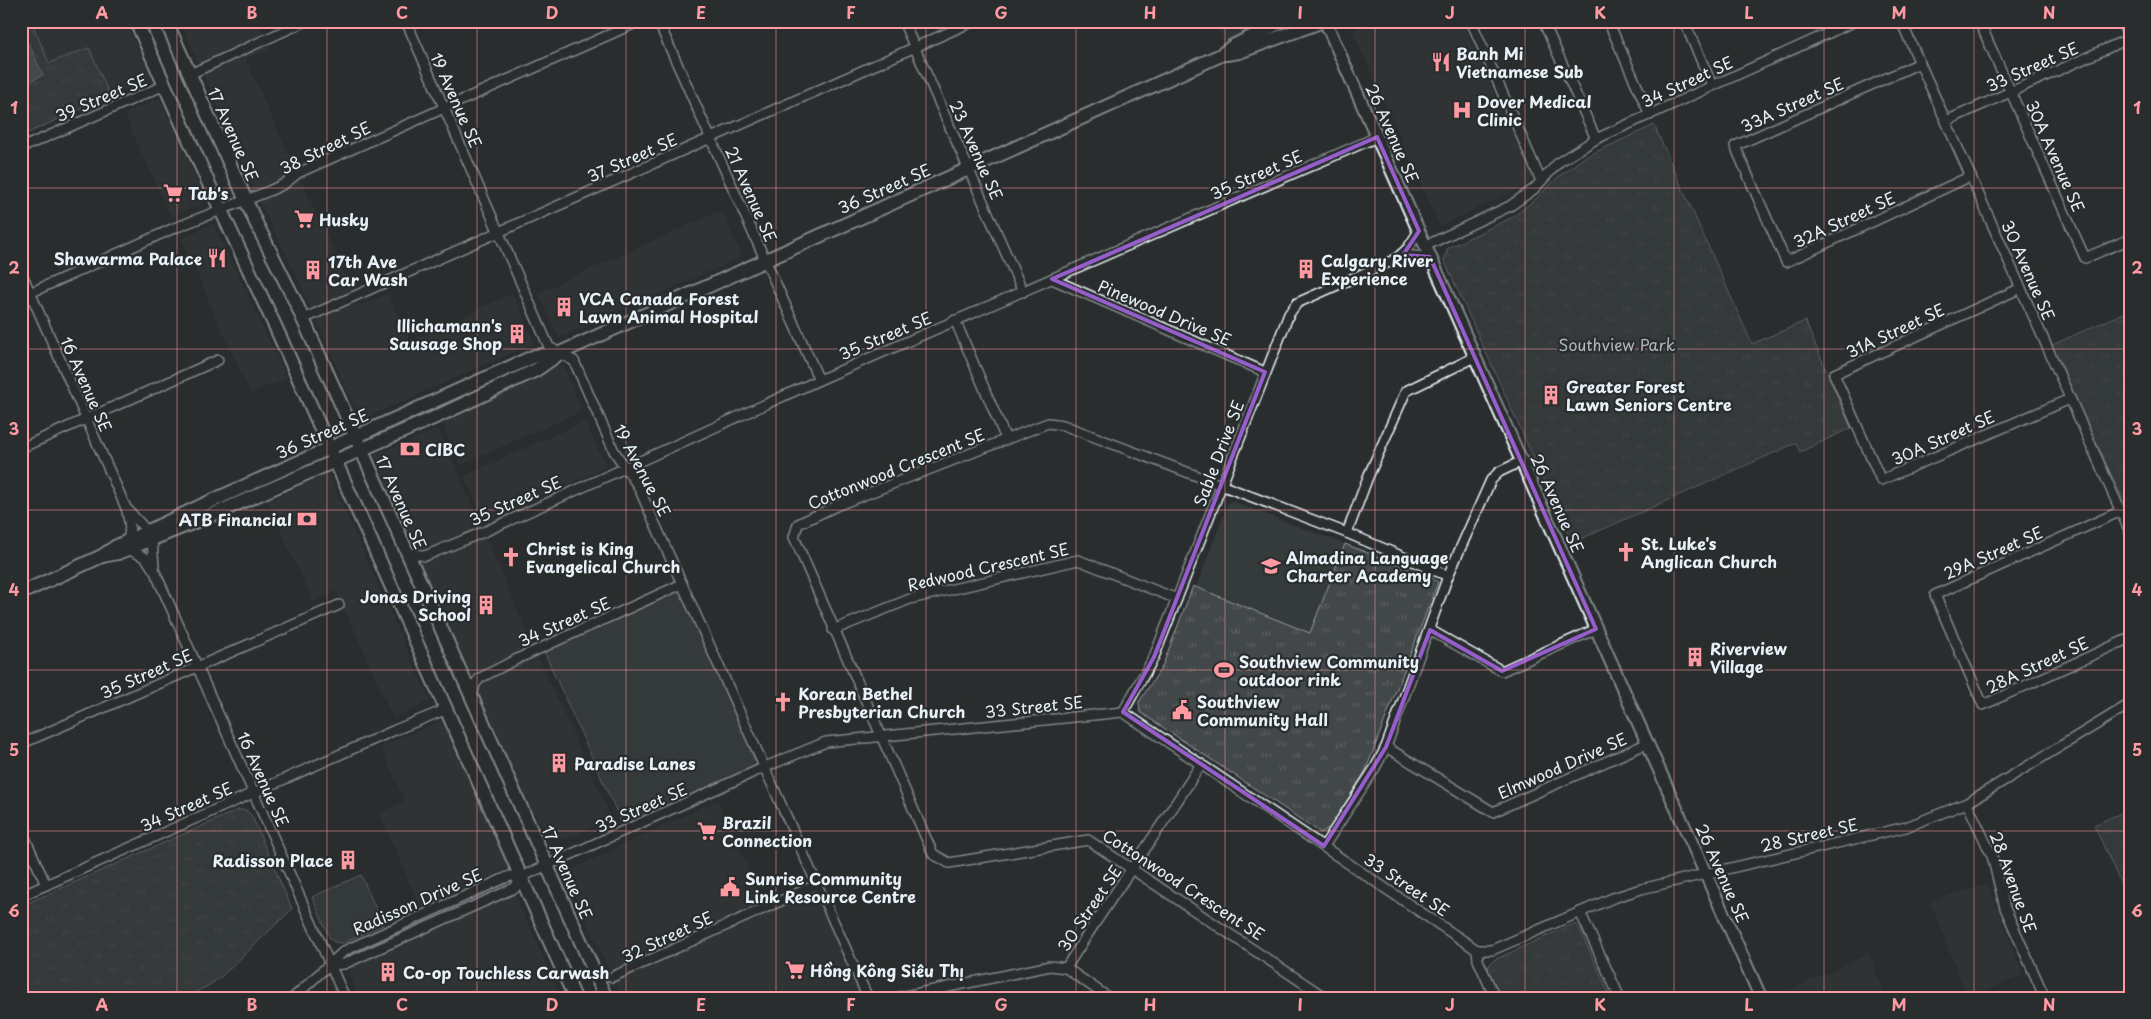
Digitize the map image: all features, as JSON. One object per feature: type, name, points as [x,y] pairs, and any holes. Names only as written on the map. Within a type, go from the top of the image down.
[{"type":"main road","points":[[136,21],[220,209],[276,328],[575,998]]},
{"type":"main road","name":"17 Avenue SE","points":[[166,21],[246,200],[303,319],[360,451],[606,998]]},
{"type":"main road","name":"36 Street SE","points":[[21,592],[128,545],[360,451],[536,370],[560,353],[1221,55],[1233,46],[1283,21]]},
{"type":"main road","name":"36 Street SE","points":[[1221,55],[1239,52],[1324,21]]},
{"type":"main road","name":"36 Street SE","points":[[150,536],[354,436],[535,356],[560,353]]},
{"type":"street","points":[[190,74],[306,21]]},
{"type":"street","name":"19 Avenue SE","points":[[406,21],[549,347],[574,361],[614,451],[638,486],[868,998]]},
{"type":"street","name":"38 Street SE","points":[[21,297],[220,209],[284,184],[298,173],[640,21]]},
{"type":"street","name":"21 Avenue SE","points":[[658,21],[819,380]]},
{"type":"street","name":"23 Avenue SE","points":[[903,21],[1023,292]]},
{"type":"street","name":"37 Street SE","points":[[303,319],[974,21]]},
{"type":"street","name":"26 Avenue SE","points":[[1324,21],[1761,998]]},
{"type":"street","points":[[1471,21],[1541,181]]},
{"type":"street","points":[[1543,21],[1596,139]]},
{"type":"street","points":[[1608,21],[1650,115]]},
{"type":"street","points":[[1684,21],[1712,85]]},
{"type":"street","points":[[1824,21],[1829,33]]},
{"type":"street","name":"34 Street SE","points":[[1541,181],[1566,158],[1596,139],[1856,21]]},
{"type":"street","name":"30 Avenue SE","points":[[1901,21],[2130,532]]},
{"type":"street","name":"30A Avenue SE","points":[[1979,21],[2085,258],[2130,239]]},
{"type":"street","points":[[2121,21],[2129,39]]},
{"type":"street","name":"33 Street SE","points":[[1946,121],[2129,39]]},
{"type":"street","name":"33A Street SE","points":[[1761,205],[1735,146],[1920,63]]},
{"type":"street","name":"39 Street SE","points":[[21,148],[165,85]]},
{"type":"street","name":"35 Street SE","points":[[406,552],[425,556],[955,320],[1377,137]]},
{"type":"street","name":"32A Street SE","points":[[1761,205],[1786,262],[1971,176]]},
{"type":"street","name":"Sable Drive SE","points":[[1123,712],[1154,657],[1265,372],[1289,314],[1297,303],[1396,259],[1428,251],[1510,206],[1541,181]]},
{"type":"street","name":"Sable Drive SE","points":[[1396,259],[1408,248],[1419,231]]},
{"type":"street","name":"16 Avenue SE","points":[[21,272],[126,508],[130,523],[128,545],[146,558],[155,572],[345,998]]},
{"type":"street","name":"Pinewood Drive SE","points":[[1052,279],[1265,372]]},
{"type":"street","name":"31A Street SE","points":[[1857,428],[1834,374],[2020,288]]},
{"type":"street","points":[[955,320],[1006,439]]},
{"type":"street","points":[[1347,533],[1368,477],[1406,391],[1475,357]]},
{"type":"street","points":[[21,448],[218,360]]},
{"type":"street","name":"30A Street SE","points":[[1857,428],[1881,480],[2070,399]]},
{"type":"street","name":"Cottonwood Crescent SE","points":[[1326,998],[1088,840],[949,863],[934,854],[794,537],[798,524],[836,506],[1048,423],[1063,425],[1222,485],[1347,533],[1448,576]]},
{"type":"street","points":[[1324,846],[1375,768],[1386,747],[1448,576],[1490,480],[1498,472],[1522,461]]},
{"type":"street","name":"16 Avenue SE","points":[[126,508],[150,536],[155,572]]},
{"type":"street","name":"29A Street SE","points":[[1959,652],[1935,595],[2121,511]]},
{"type":"street","name":"Redwood Crescent SE","points":[[834,630],[910,599],[1078,560],[1177,599]]},
{"type":"street","name":"34 Street SE","points":[[472,698],[475,684],[480,678],[517,659],[682,584]]},
{"type":"street","name":"35 Street SE","points":[[21,744],[339,605]]},
{"type":"street","points":[[1430,630],[1502,671],[1596,629]]},
{"type":"street","name":"28A Street SE","points":[[1959,652],[1983,705],[2130,638]]},
{"type":"street","name":"28 Street SE","points":[[1477,950],[1492,950],[1613,898],[1705,874],[1906,827],[1967,804],[2130,704]]},
{"type":"street","name":"34 Street SE","points":[[21,896],[447,709]]},
{"type":"street","name":"33 Street SE","points":[[547,866],[765,767],[826,742],[1123,712],[1477,950]]},
{"type":"street","name":"Elmwood Drive SE","points":[[1386,747],[1493,812],[1648,743]]},
{"type":"street","name":"30 Street SE","points":[[1066,968],[1097,918],[1134,869],[1201,764]]},
{"type":"street","name":"28 Avenue SE","points":[[1967,804],[1992,856],[2005,908],[2045,998]]},
{"type":"street","points":[[21,829],[46,885]]},
{"type":"street","name":"Radisson Drive SE","points":[[293,998],[330,965],[340,953],[505,878],[510,876],[522,877],[547,866]]},
{"type":"street","name":"Radisson Drive SE","points":[[330,965],[344,964],[515,888],[522,877]]},
{"type":"street","name":"32 Street SE","points":[[612,977],[816,885]]},
{"type":"street","points":[[1580,912],[1620,998]]},
{"type":"street","points":[[1477,950],[1478,960],[1494,998]]},
{"type":"street","points":[[895,998],[1050,966],[1066,968],[1109,998]]},
{"type":"highlighted area","points":[[1377,137],[1419,231],[1403,255],[1430,257],[1596,629],[1502,671],[1430,630],[1386,747],[1324,846],[1123,712],[1154,657],[1265,372],[1052,279]]},
{"type":"shaded area","points":[[31,21],[125,21],[152,78],[110,96],[89,49],[49,63]]},
{"type":"shaded area","points":[[180,21],[257,21],[269,49],[245,59],[359,306],[388,294],[410,341],[513,293],[534,343],[369,416],[354,406],[292,266],[261,206]]},
{"type":"shaded area","points":[[1214,21],[1269,21],[1224,44]]},
{"type":"shaded area","points":[[1372,21],[1462,21],[1533,179],[1523,187],[1440,226],[1353,30]]},
{"type":"shaded area","points":[[29,44],[43,75],[22,85],[21,48]]},
{"type":"shaded area","points":[[160,98],[206,201],[171,217],[124,114]]},
{"type":"shaded area","points":[[722,210],[742,257],[559,338],[538,293]]},
{"type":"shaded area","points":[[214,225],[287,378],[250,393],[181,238]]},
{"type":"shaded area","points":[[558,365],[563,366],[582,411],[461,465],[441,421]]},
{"type":"shaded area","points":[[585,421],[606,467],[485,522],[464,476]]},
{"type":"shaded area","points":[[439,429],[531,641],[611,818],[570,838],[563,838],[545,831],[525,797],[368,457]]},
{"type":"shaded area","points":[[328,474],[430,701],[393,718],[337,591],[313,602],[267,501]]},
{"type":"shaded area","name":"Almadina Language Charter Academy","points":[[1231,501],[1345,544],[1310,634],[1196,588],[1228,503]]},
{"type":"shaded area","points":[[442,720],[508,868],[421,908],[379,813],[405,801],[381,747]]},
{"type":"shaded area","points":[[718,800],[765,908],[816,885],[868,998],[622,998],[564,873]]},
{"type":"shaded area","points":[[1988,884],[2023,975],[1968,998],[1930,901]]},
{"type":"shaded area","points":[[515,894],[561,998],[359,998],[349,975],[351,967]]},
{"type":"shaded area","points":[[1869,954],[1886,998],[1777,998],[1776,996]]},
{"type":"green space","points":[[21,21],[31,21],[49,63],[89,48],[110,96],[21,136]]},
{"type":"green space","name":"Southview Park","points":[[1654,125],[1752,344],[1805,321],[1851,428],[1800,452],[1796,443],[1572,543],[1444,260],[1448,248],[1513,217],[1536,199],[1558,177],[1585,157]]},
{"type":"green space","points":[[2130,310],[2130,514],[2050,346]]},
{"type":"green space","points":[[1345,544],[1430,577],[1438,582],[1365,772],[1330,827],[1321,833],[1140,712],[1139,702],[1162,667],[1193,586],[1310,633]]},
{"type":"green space","points":[[682,584],[765,767],[625,830],[542,647]]},
{"type":"green space","points":[[2130,809],[2130,904],[2094,825]]},
{"type":"green space","points":[[238,810],[246,810],[252,816],[292,909],[221,977],[206,987],[182,998],[21,998],[21,906]]},
{"type":"green space","points":[[361,875],[383,925],[343,943],[334,942],[330,938],[312,897]]},
{"type":"green space","points":[[1571,925],[1576,925],[1580,930],[1611,998],[1500,998],[1488,970],[1489,965],[1494,960]]},
{"type":"place","name":"Banh Mi Vietnamese Sub","points":[[1441,62]]},
{"type":"place","name":"Dover Medical Clinic","points":[[1462,110]]},
{"type":"place","name":"Tab's","points":[[173,193]]},
{"type":"place","name":"Husky","points":[[304,219]]},
{"type":"place","name":"Shawarma Palace","points":[[217,258]]},
{"type":"place","name":"Calgary River Experience","points":[[1306,269]]},
{"type":"place","name":"17th Ave Car Wash","points":[[313,270]]},
{"type":"place","name":"VCA Canada Forest Lawn Animal Hospital","points":[[564,307]]},
{"type":"place","name":"Illichamann's Sausage Shop","points":[[517,334]]},
{"type":"place","name":"Greater Forest Lawn Seniors Centre","points":[[1551,395]]},
{"type":"place","name":"CIBC","points":[[410,449]]},
{"type":"place","name":"ATB Financial","points":[[307,519]]},
{"type":"place","name":"St. Luke's Anglican Church","points":[[1626,552]]},
{"type":"place","name":"Christ is King Evangelical Church","points":[[511,557]]},
{"type":"place","name":"Almadina Language Charter Academy","points":[[1271,566]]},
{"type":"place","name":"Jonas Driving School","points":[[486,605]]},
{"type":"place","name":"Riverview Village","points":[[1695,657]]},
{"type":"place","name":"Southview Community outdoor rink","points":[[1224,670]]},
{"type":"place","name":"Korean Bethel Presbyterian Church","points":[[783,702]]},
{"type":"place","name":"Southview Community Hall","points":[[1182,710]]},
{"type":"place","name":"Paradise Lanes","points":[[559,763]]},
{"type":"place","name":"Brazil Connection","points":[[707,831]]},
{"type":"place","name":"Radisson Place","points":[[348,860]]},
{"type":"place","name":"Sunrise Community Link Resource Centre","points":[[730,887]]},
{"type":"place","name":"Hồng Kông Siêu Thị","points":[[795,970]]},
{"type":"place","name":"Co-op Touchless Carwash","points":[[388,972]]}]
